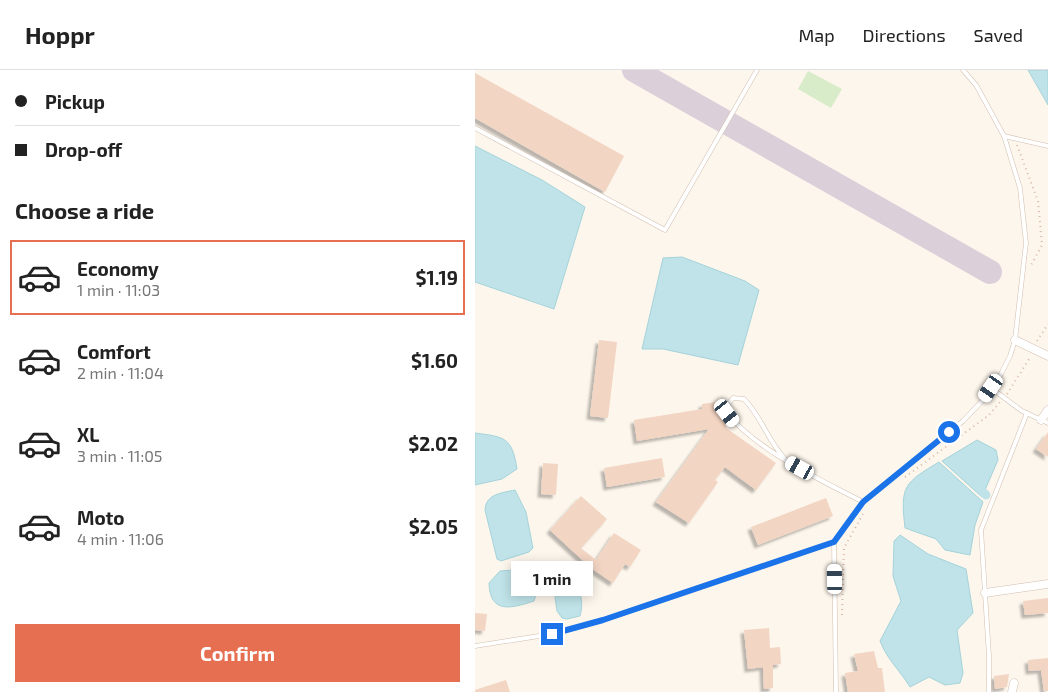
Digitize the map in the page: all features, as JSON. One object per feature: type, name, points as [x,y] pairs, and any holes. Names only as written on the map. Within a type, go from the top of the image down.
[{"type":"street","points":[[1015,340],[1048,356]]},
{"type":"street","points":[[1045,421],[1048,410]]},
{"type":"street","points":[[985,593],[1048,584]]},
{"type":"street","points":[[1012,692],[1014,683]]},
{"type":"lane","points":[[475,128],[665,230],[757,70]]},
{"type":"lane","points":[[475,646],[552,634],[603,620],[834,542],[863,502],[963,421],[991,388],[1010,356],[1015,340],[1026,242],[1020,188],[1004,136],[975,85],[963,70]]},
{"type":"lane","points":[[1004,136],[1048,146]]},
{"type":"lane","points":[[991,388],[1027,413],[1045,421]]},
{"type":"lane","points":[[786,460],[774,448],[761,420],[752,407],[744,399],[733,398],[728,404],[727,413],[738,427],[786,460],[863,502]]},
{"type":"lane","points":[[989,692],[981,530],[1027,413]]},
{"type":"lane","points":[[834,542],[836,692]]},
{"type":"path","points":[[1017,145],[1038,201],[1043,245],[1028,271]]},
{"type":"path","points":[[1035,345],[1048,324]]},
{"type":"path","points":[[901,480],[989,415],[1014,385],[1032,358],[1031,353]]},
{"type":"path","points":[[842,624],[844,548],[864,511]]},
{"type":"green space","points":[[808,71],[842,89],[831,108],[798,89]]},
{"type":"water","points":[[1028,70],[1048,70],[1048,105]]},
{"type":"water","points":[[475,146],[542,180],[585,207],[554,309],[475,282]]},
{"type":"water","points":[[682,257],[745,281],[759,290],[738,365],[663,349],[642,349],[663,258]]},
{"type":"water","points":[[475,433],[505,440],[513,450],[517,469],[502,479],[475,485]]},
{"type":"water","points":[[977,440],[996,450],[998,460],[982,497],[942,461]]},
{"type":"water","points":[[939,462],[983,502],[975,525],[970,555],[945,550],[936,539],[905,528],[903,503],[907,487],[918,475]]},
{"type":"water","points":[[515,490],[526,512],[533,548],[529,552],[501,561],[497,559],[485,510],[491,497]]},
{"type":"water","points":[[900,535],[928,554],[966,569],[973,613],[957,630],[963,673],[960,683],[945,685],[929,677],[910,687],[880,641],[901,601],[893,576],[894,541]]},
{"type":"water","points":[[500,571],[529,571],[538,588],[534,601],[510,607],[498,605],[490,593],[489,583]]},
{"type":"water","points":[[569,577],[579,590],[582,605],[580,616],[567,619],[562,618],[557,611],[553,582]]},
{"type":"building","points":[[475,73],[624,156],[605,192],[475,118]]},
{"type":"building","points":[[599,340],[617,342],[608,418],[590,416]]},
{"type":"building","points":[[723,401],[726,428],[776,463],[756,490],[725,467],[715,480],[718,482],[689,523],[656,502],[709,429],[637,441],[634,420],[702,409],[702,404]]},
{"type":"building","points":[[1048,432],[1048,457],[1036,449]]},
{"type":"building","points":[[662,458],[665,477],[607,487],[604,468]]},
{"type":"building","points":[[543,463],[558,464],[556,495],[541,494]]},
{"type":"building","points":[[581,496],[607,519],[581,548],[596,560],[614,533],[641,550],[630,567],[625,564],[613,583],[591,568],[550,530]]},
{"type":"building","points":[[826,498],[833,516],[758,545],[751,527]]},
{"type":"building","points":[[1048,598],[1048,613],[1025,615],[1023,601]]},
{"type":"building","points":[[475,613],[487,614],[485,631],[475,630]]},
{"type":"building","points":[[769,628],[770,648],[780,647],[781,664],[773,665],[773,688],[764,689],[763,667],[748,669],[744,630]]},
{"type":"building","points":[[874,651],[878,668],[882,668],[885,692],[848,692],[845,673],[858,671],[854,654]]},
{"type":"building","points":[[1048,658],[1048,691],[1044,691],[1041,670],[1029,671],[1028,660]]},
{"type":"building","points":[[1009,674],[1007,687],[995,689],[994,676]]},
{"type":"building","points":[[506,680],[510,692],[475,692],[475,690]]},
{"type":"taxiway","points":[[634,70],[990,272]]},
{"type":"route","points":[[552,634],[603,620],[834,542],[863,502],[949,432]]}]
